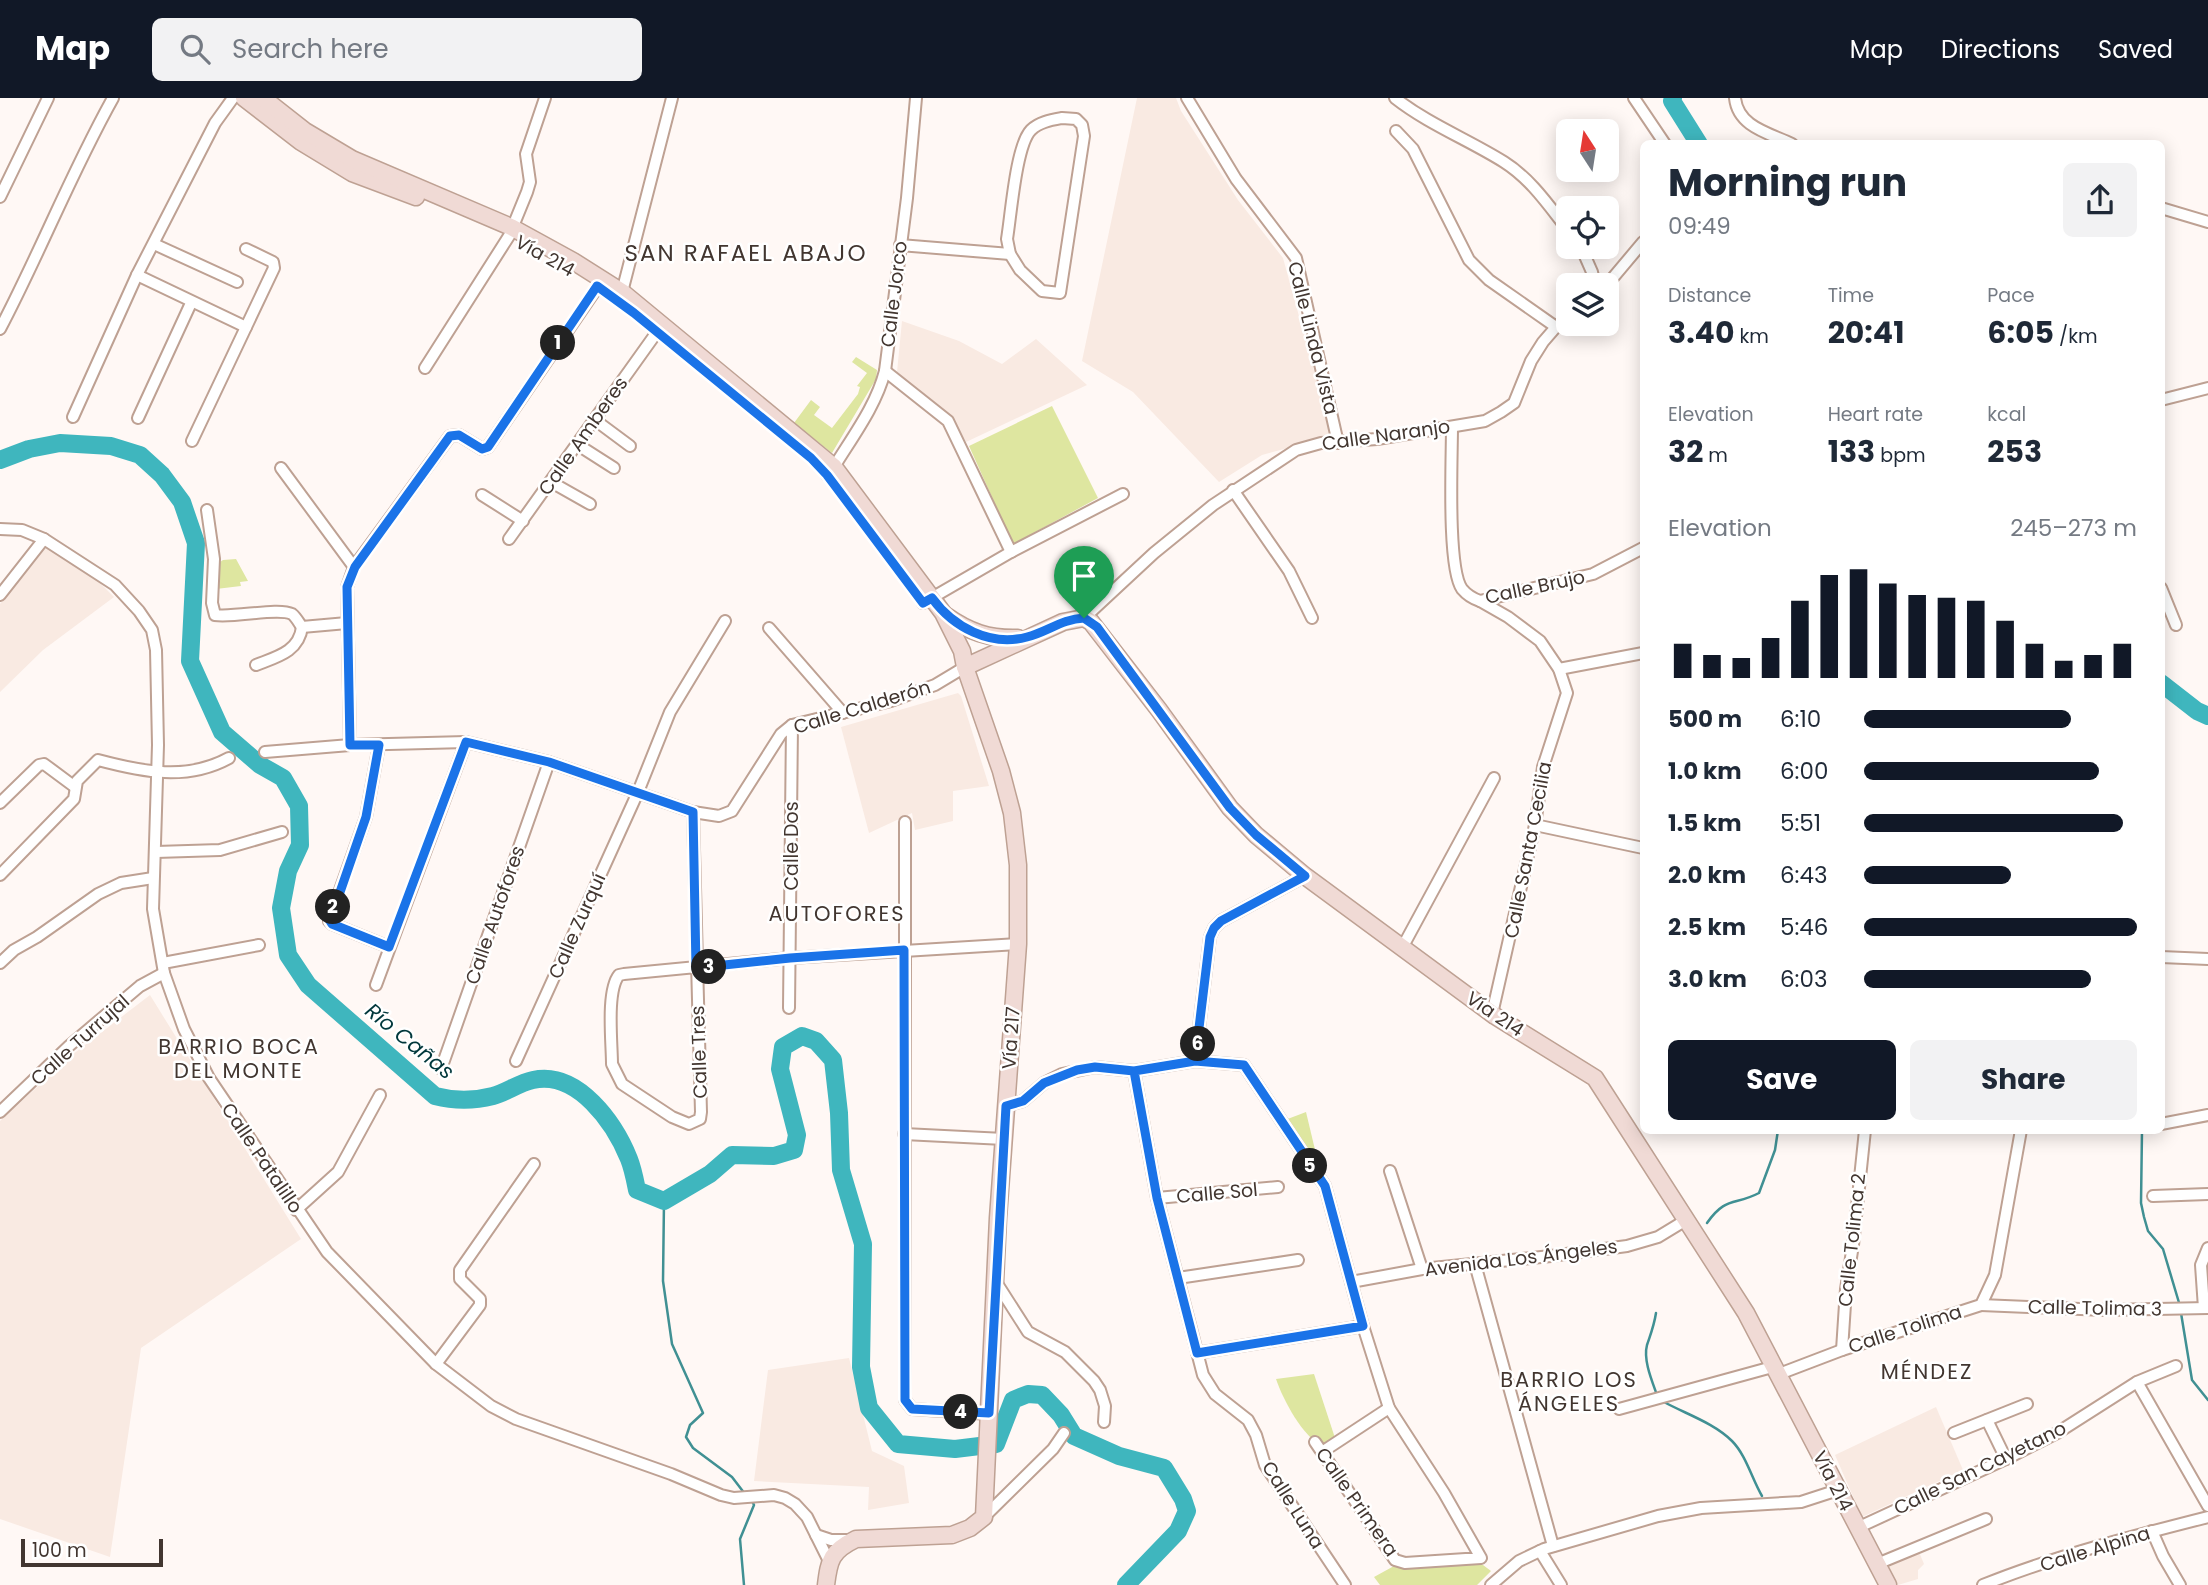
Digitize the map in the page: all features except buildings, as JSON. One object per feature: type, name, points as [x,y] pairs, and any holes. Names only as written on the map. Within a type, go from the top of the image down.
[{"type":"main road","name":"Vía 214","points":[[244,98],[301,142],[352,173],[510,232]]},
{"type":"main road","name":"Vía 214","points":[[263,98],[305,131],[352,159],[510,232],[622,292],[831,471],[927,600],[954,654],[965,667]]},
{"type":"main road","name":"Vía 214","points":[[600,282],[657,332],[831,471]]},
{"type":"main road","name":"Vía 214","points":[[927,600],[943,613],[962,651],[965,667]]},
{"type":"main road","points":[[943,613],[975,633],[999,638],[1026,638]]},
{"type":"main road","name":"Vía 214","points":[[1084,618],[1097,627],[1230,808],[1256,835],[1305,876],[1492,1014],[1595,1078],[1746,1313],[1888,1585]]},
{"type":"main road","points":[[965,667],[1063,622],[1084,618]]},
{"type":"main road","name":"Vía 217","points":[[965,667],[986,722],[1012,813],[1018,865],[1018,944],[995,1281],[984,1517]]},
{"type":"main road","points":[[826,1585],[829,1562],[845,1544],[856,1539],[952,1535],[970,1528],[984,1517]]},
{"type":"street","points":[[0,197],[48,98]]},
{"type":"street","points":[[0,329],[31,272],[96,128],[113,98]]},
{"type":"street","points":[[73,417],[137,275],[215,124],[233,98]]},
{"type":"street","points":[[425,368],[510,232],[530,182],[526,154],[545,98]]},
{"type":"street","points":[[622,292],[672,98]]},
{"type":"street","name":"Calle Jorco","points":[[831,471],[872,405],[885,371],[916,98]]},
{"type":"street","name":"Calle Linda Vista","points":[[1187,98],[1236,180],[1296,258],[1338,443]]},
{"type":"street","points":[[1395,98],[1467,143],[1504,162],[1522,176],[1556,216]]},
{"type":"street","points":[[1634,98],[1662,140]]},
{"type":"street","points":[[1735,98],[1736,107],[1743,119],[1784,140]]},
{"type":"street","points":[[1076,119],[1082,125],[1084,135],[1060,293],[1042,291],[1020,270],[1010,254],[1007,239],[1022,144],[1031,130],[1043,122],[1076,119]]},
{"type":"street","points":[[1396,131],[1413,149],[1469,260],[1489,280],[1556,327]]},
{"type":"street","points":[[2165,209],[2208,222]]},
{"type":"street","points":[[154,244],[237,282]]},
{"type":"street","points":[[900,245],[1010,254]]},
{"type":"street","points":[[1617,273],[1640,247]]},
{"type":"street","points":[[192,441],[275,265],[273,261],[246,250]]},
{"type":"street","points":[[137,275],[246,327]]},
{"type":"street","points":[[350,745],[347,587],[355,567],[450,436],[459,435],[482,449],[488,447],[600,282]]},
{"type":"street","points":[[138,418],[191,303]]},
{"type":"street","name":"Calle Naranjo","points":[[1084,618],[1154,553],[1233,490],[1296,450],[1321,443],[1377,439],[1485,421],[1514,403],[1531,361],[1556,327]]},
{"type":"street","name":"Calle Amberes","points":[[509,539],[657,332]]},
{"type":"street","points":[[885,371],[948,421],[1011,552]]},
{"type":"street","points":[[2165,399],[2208,388]]},
{"type":"street","points":[[595,420],[630,446]]},
{"type":"street","name":"Calle Brujo","points":[[1452,427],[1452,542],[1458,581],[1467,594],[1480,601],[1593,574],[1640,550]]},
{"type":"street","points":[[578,445],[614,468]]},
{"type":"street","points":[[281,468],[355,567]]},
{"type":"street","points":[[551,482],[590,504]]},
{"type":"street","points":[[1233,490],[1289,571],[1312,618]]},
{"type":"street","points":[[927,600],[1011,552],[1123,494]]},
{"type":"street","points":[[482,495],[523,521]]},
{"type":"street","points":[[206,510],[214,559],[212,603],[215,615],[252,615],[278,610],[293,615],[302,627],[301,637],[291,650],[256,665]]},
{"type":"street","name":"Calle Patalillo","points":[[0,529],[22,530],[44,539],[115,585],[152,630],[156,650],[157,774],[153,909],[163,968],[184,1029],[209,1078],[327,1252],[436,1364],[491,1406],[516,1419],[734,1498],[774,1495],[795,1504],[807,1517],[829,1562]]},
{"type":"street","points":[[0,595],[44,539]]},
{"type":"street","points":[[2165,598],[2176,625]]},
{"type":"street","name":"Calle Santa Cecilia","points":[[1480,601],[1535,636],[1559,669],[1565,684],[1566,697],[1543,767],[1535,825],[1492,1014]]},
{"type":"street","name":"Calle Zurquí","points":[[516,1061],[638,792],[670,712],[725,621]]},
{"type":"street","points":[[302,627],[347,624]]},
{"type":"street","points":[[769,628],[843,713]]},
{"type":"street","points":[[1559,669],[1640,654]]},
{"type":"street","name":"Calle Calderón","points":[[265,752],[350,745],[466,742],[549,762],[693,812],[719,816],[732,811],[781,734],[792,725],[891,701],[928,687],[965,667]]},
{"type":"street","name":"Calle Dos","points":[[789,1008],[792,725]]},
{"type":"street","points":[[376,985],[466,742]]},
{"type":"street","points":[[379,745],[366,817],[330,921],[389,947]]},
{"type":"street","points":[[0,875],[74,799],[77,781],[99,761],[157,774],[212,767],[229,758]]},
{"type":"street","name":"Calle Autofores","points":[[441,1069],[549,762]]},
{"type":"street","points":[[0,803],[44,764],[75,787]]},
{"type":"street","points":[[1402,948],[1494,778]]},
{"type":"street","name":"Calle Tres","points":[[693,812],[701,1112],[700,1119],[696,1122],[682,1122],[622,1084],[615,1073],[612,1064],[612,1010],[616,979],[624,974],[696,968]]},
{"type":"street","points":[[905,822],[905,1400],[912,1409],[989,1413]]},
{"type":"street","points":[[1535,825],[1640,847]]},
{"type":"street","points":[[156,852],[220,850],[282,832]]},
{"type":"street","points":[[1195,1061],[1210,937],[1214,928],[1221,921],[1305,876]]},
{"type":"street","points":[[0,963],[14,950],[98,894],[121,883],[153,878]]},
{"type":"street","points":[[696,968],[790,958],[1018,944]]},
{"type":"street","points":[[163,968],[259,945]]},
{"type":"street","points":[[2165,957],[2208,959]]},
{"type":"street","name":"Calle Turrujal","points":[[0,1112],[80,1037],[163,968]]},
{"type":"street","points":[[1006,1106],[1023,1101],[1044,1083],[1062,1074],[1095,1067],[1134,1071],[1195,1061],[1244,1065],[1325,1186],[1363,1326],[1389,1408],[1322,1452]]},
{"type":"street","name":"Calle Luna","points":[[1134,1071],[1157,1198],[1203,1375],[1215,1394],[1248,1420],[1256,1435],[1265,1465],[1345,1585]]},
{"type":"street","points":[[296,1210],[338,1172],[380,1095]]},
{"type":"street","points":[[2165,1123],[2208,1115]]},
{"type":"street","points":[[904,1134],[1004,1139]]},
{"type":"street","name":"Calle Tolima 2","points":[[1842,1350],[1846,1289],[1865,1134]]},
{"type":"street","name":"Calle Tolima","points":[[1619,1409],[1777,1370],[1981,1305],[1995,1275],[2020,1134]]},
{"type":"street","points":[[436,1364],[480,1304],[480,1299],[460,1279],[460,1270],[534,1164]]},
{"type":"street","points":[[1390,1171],[1422,1269]]},
{"type":"street","name":"Calle Sol","points":[[1157,1198],[1278,1187]]},
{"type":"street","points":[[2154,1196],[2208,1194]]},
{"type":"street","name":"Avenida Los Ángeles","points":[[1351,1282],[1422,1269],[1627,1246],[1658,1237],[1686,1220]]},
{"type":"street","points":[[2206,1308],[2201,1265],[2208,1248]]},
{"type":"street","points":[[1178,1278],[1298,1260]]},
{"type":"street","points":[[1475,1264],[1553,1546]]},
{"type":"street","points":[[995,1281],[1028,1332],[1065,1352],[1094,1381],[1105,1406],[1104,1422]]},
{"type":"street","name":"Calle Tolima 3","points":[[1981,1305],[2055,1309],[2206,1308]]},
{"type":"street","points":[[1197,1353],[1363,1326]]},
{"type":"street","name":"Calle San Cayetano","points":[[1857,1528],[2006,1459],[2057,1433],[2137,1382],[2176,1366]]},
{"type":"street","points":[[2137,1382],[2208,1506]]},
{"type":"street","points":[[1954,1433],[2027,1404]]},
{"type":"street","name":"Calle Primera","points":[[1315,1442],[1378,1537],[1400,1562],[1481,1558],[1444,1493],[1389,1408]]},
{"type":"street","points":[[1987,1420],[2006,1459]]},
{"type":"street","points":[[984,1517],[1044,1459],[1064,1433]]},
{"type":"street","points":[[1491,1585],[1520,1561],[1540,1551],[1658,1516],[1701,1508],[1801,1502],[1838,1490]]},
{"type":"street","name":"Calle Alpina","points":[[1983,1585],[2152,1531],[2208,1517]]},
{"type":"street","points":[[1877,1564],[1986,1519]]},
{"type":"street","points":[[2152,1531],[2180,1585]]},
{"type":"street","points":[[816,1535],[839,1541],[856,1539]]},
{"type":"street","points":[[1540,1551],[1562,1585]]},
{"type":"shaded area","points":[[1137,98],[1176,98],[1181,111],[1238,200],[1283,258],[1332,436],[1262,455],[1219,482],[1133,392],[1082,361]]},
{"type":"shaded area","points":[[902,321],[959,341],[1002,364],[1036,339],[1087,385],[966,442],[949,415],[897,372]]},
{"type":"shaded area","points":[[48,545],[100,583],[114,597],[43,650],[0,692],[0,604]]},
{"type":"shaded area","points":[[958,693],[989,786],[953,791],[953,821],[915,830],[912,813],[869,833],[841,727]]},
{"type":"shaded area","points":[[150,995],[301,1239],[141,1348],[110,1557],[0,1519],[0,1121],[72,1055]]},
{"type":"shaded area","points":[[849,1358],[872,1451],[904,1466],[909,1503],[868,1510],[869,1487],[754,1481],[768,1370]]},
{"type":"shaded area","points":[[1936,1407],[1963,1470],[1862,1517],[1835,1455]]},
{"type":"shaded area","points":[[1919,1552],[1924,1564],[1918,1570],[1918,1579],[1898,1585],[1887,1564]]},
{"type":"green space","points":[[856,357],[877,370],[876,379],[832,453],[794,423],[811,400],[820,407],[814,415],[832,428],[858,394],[860,387],[857,386],[867,373],[852,362]]},
{"type":"green space","points":[[1052,406],[1098,498],[1013,544],[969,446]]},
{"type":"green space","points":[[236,559],[248,581],[240,582],[241,586],[216,589],[217,564],[223,560]]},
{"type":"green space","points":[[1306,1112],[1322,1179],[1285,1120]]},
{"type":"green space","points":[[1314,1374],[1335,1438],[1323,1447],[1301,1427],[1283,1397],[1276,1379]]},
{"type":"green space","points":[[1479,1562],[1491,1571],[1477,1585],[1380,1585],[1374,1577],[1394,1566],[1420,1568]]},
{"type":"waterway","points":[[1673,98],[1672,101],[1696,140]]},
{"type":"waterway","name":"Río Cañas","points":[[0,460],[29,449],[60,443],[111,446],[140,455],[162,475],[182,502],[196,543],[190,661],[222,732],[260,765],[283,778],[299,806],[300,845],[288,871],[281,908],[288,955],[308,985],[435,1096],[457,1100],[479,1099],[533,1080],[549,1079],[565,1083],[593,1103],[614,1130],[629,1159],[637,1190],[664,1201],[710,1174],[732,1155],[774,1156],[794,1150],[797,1135],[780,1069],[783,1047],[802,1036],[816,1041],[833,1060],[839,1113],[841,1170],[863,1244],[861,1367],[869,1408],[898,1444],[955,1449],[996,1444],[1013,1400],[1028,1394],[1042,1395],[1061,1415],[1074,1436],[1119,1456],[1164,1468],[1183,1499],[1187,1511],[1178,1531],[1126,1585]]},
{"type":"waterway","points":[[2165,686],[2197,711],[2208,716]]},
{"type":"waterway","points":[[1707,1223],[1725,1205],[1759,1193],[1775,1150],[1777,1134]]},
{"type":"waterway","points":[[2142,1134],[2141,1203],[2144,1217],[2148,1231],[2163,1249],[2180,1306]]},
{"type":"waterway","points":[[664,1201],[663,1281],[672,1344],[703,1413],[690,1425],[686,1437],[693,1448],[732,1477],[745,1494]]},
{"type":"waterway","points":[[1656,1313],[1646,1357],[1657,1395]]},
{"type":"waterway","points":[[2181,1313],[2192,1380],[2208,1400]]},
{"type":"waterway","points":[[1664,1402],[1708,1424],[1732,1441],[1745,1460],[1762,1496]]},
{"type":"waterway","points":[[744,1585],[740,1539],[754,1505],[752,1501]]},
{"type":"district","name":"SAN RAFAEL ABAJO","points":[[746,253]]},
{"type":"district","name":"AUTOFORES","points":[[837,913]]},
{"type":"district","name":"BARRIO BOCA DEL MONTE","points":[[239,1058]]},
{"type":"district","name":"MÉNDEZ","points":[[1927,1371]]},
{"type":"district","name":"BARRIO LOS ÁNGELES","points":[[1569,1391]]},
{"type":"route","points":[[1084,618],[1063,622],[1026,638],[999,638],[975,633],[959,625],[943,613],[932,598],[923,603],[827,475],[811,458],[634,313],[597,286],[488,447],[482,449],[459,435],[450,436],[369,544],[355,567],[347,587],[350,745],[379,745],[366,817],[330,921],[389,947],[466,742],[549,762],[693,812],[696,968],[904,950],[905,1400],[912,1409],[989,1413],[1006,1106],[1023,1101],[1044,1083],[1077,1070],[1095,1067],[1134,1071],[1195,1061],[1244,1065],[1325,1186],[1363,1326],[1197,1353],[1157,1198],[1134,1071],[1167,1066],[1195,1061],[1210,937],[1214,928],[1221,921],[1305,876],[1256,835],[1230,808],[1097,627],[1084,618]]}]
